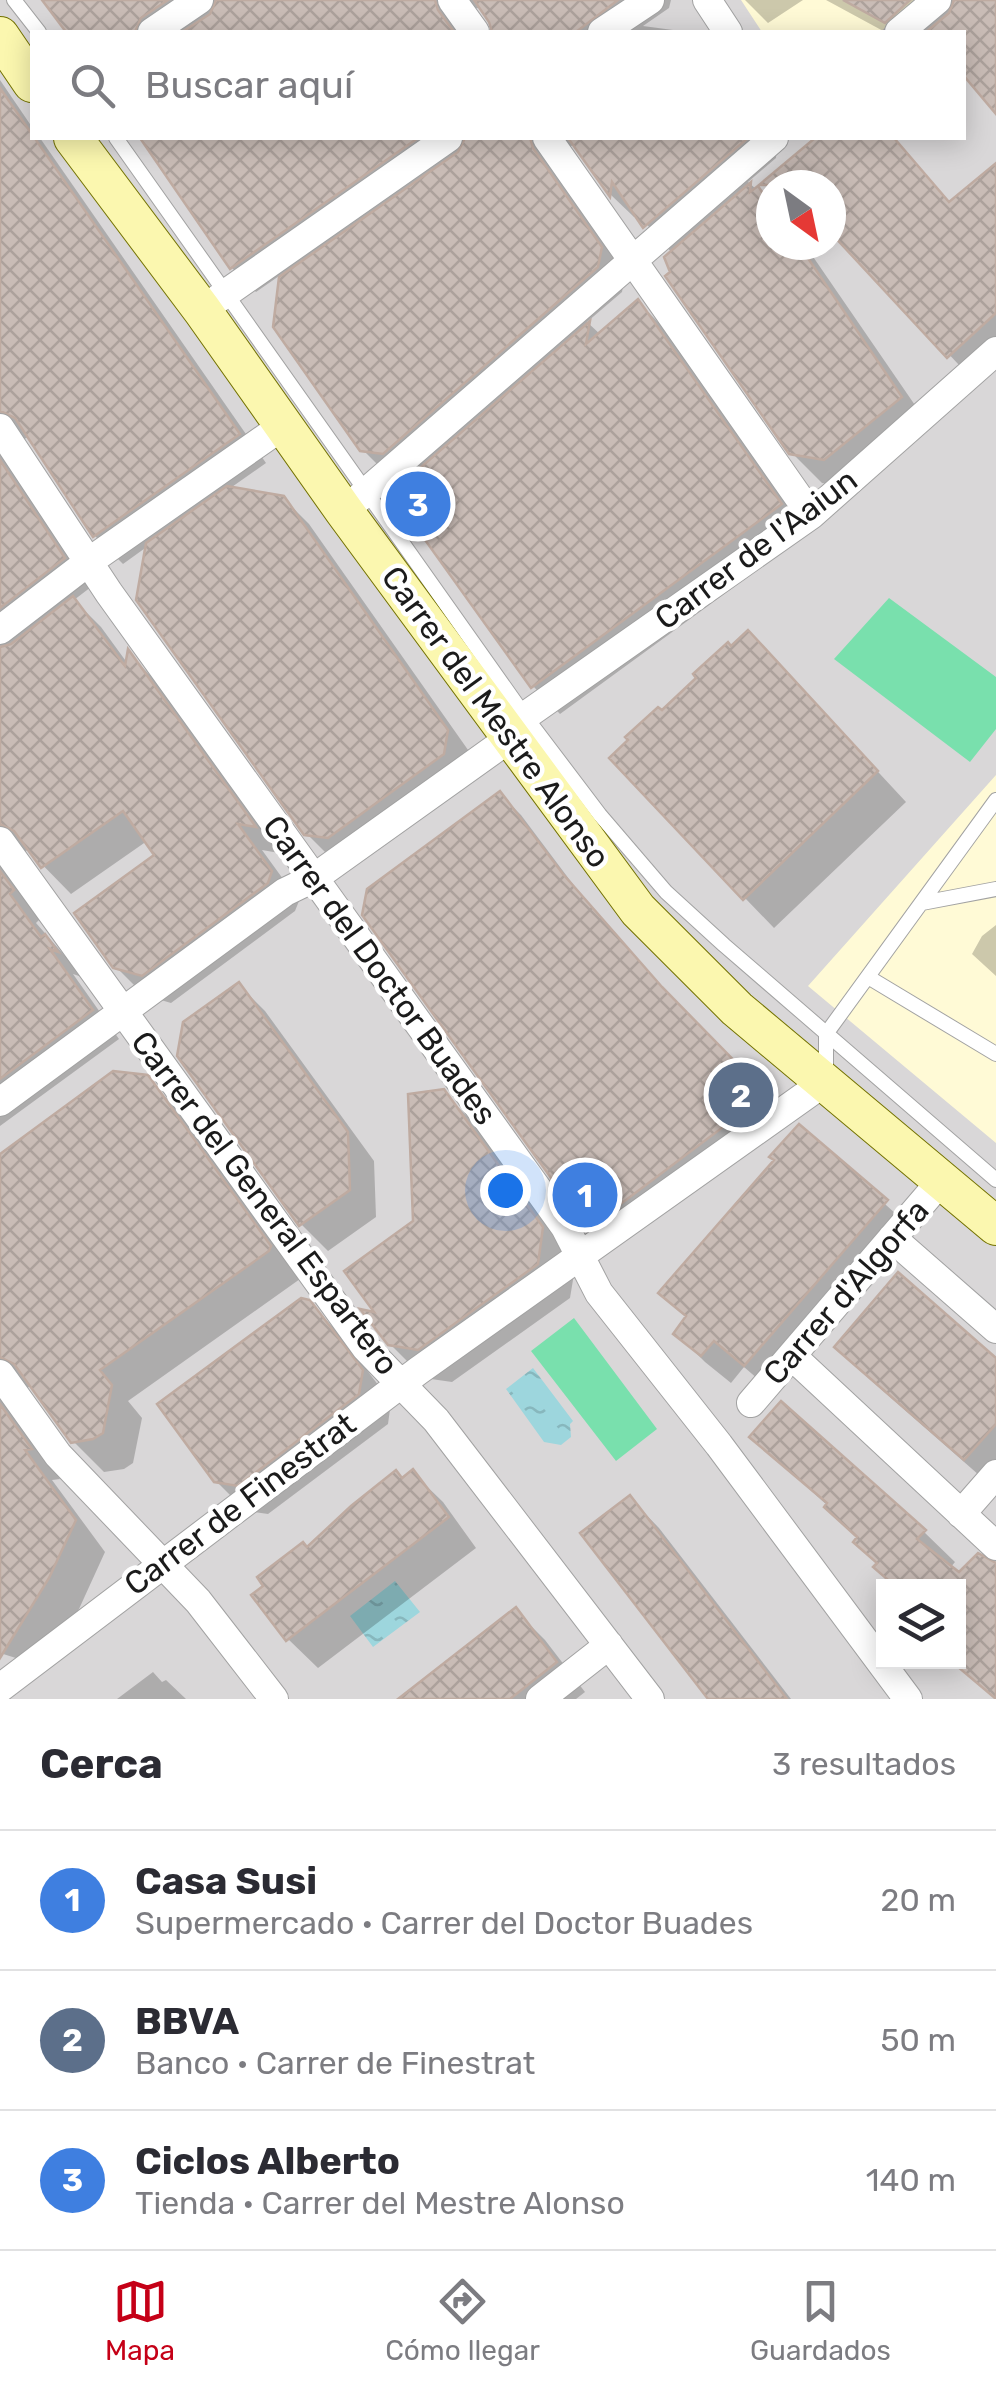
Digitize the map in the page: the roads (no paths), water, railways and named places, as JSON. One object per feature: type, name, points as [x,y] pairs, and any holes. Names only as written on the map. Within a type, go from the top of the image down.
[{"type":"main road","points":[[0,36],[30,80]]},
{"type":"main road","name":"Carrer del Mestre Alonso","points":[[75,140],[214,301],[284,426],[355,502],[518,727],[638,910],[736,1009],[826,1080],[996,1226]]},
{"type":"street","points":[[155,30],[199,0]]},
{"type":"street","points":[[452,0],[473,30]]},
{"type":"street","points":[[605,30],[650,0]]},
{"type":"street","points":[[707,0],[727,30]]},
{"type":"street","points":[[900,30],[937,0]]},
{"type":"street","points":[[214,301],[445,140]]},
{"type":"street","points":[[547,140],[811,514]]},
{"type":"street","points":[[355,502],[772,140]]},
{"type":"street","name":"Carrer de l'Aaiun","points":[[0,1102],[811,514],[996,350]]},
{"type":"street","points":[[0,630],[87,563],[284,426]]},
{"type":"street","name":"Carrer del Doctor Buades","points":[[0,428],[87,563],[565,1227],[599,1293],[719,1445],[908,1699]]},
{"type":"street","name":"Carrer del General Espartero","points":[[0,841],[366,1348],[436,1420],[650,1699]]},
{"type":"street","name":"Carrer de Finestrat","points":[[0,1688],[401,1384],[826,1080]]},
{"type":"street","name":"Carrer d'Algorfa","points":[[752,1403],[941,1181]]},
{"type":"street","points":[[892,1238],[996,1329]]},
{"type":"street","points":[[792,1356],[996,1546]]},
{"type":"street","points":[[0,1374],[58,1455],[198,1601],[274,1699]]},
{"type":"street","points":[[961,1514],[996,1474]]},
{"type":"street","points":[[540,1699],[609,1645]]},
{"type":"lane","points":[[14,0],[37,30]]},
{"type":"lane","name":"Carrer del Mestre Alonso","points":[[117,140],[214,301],[355,502]]},
{"type":"lane","name":"Carrer del Mestre Alonso","points":[[518,727],[666,892],[996,1180]]},
{"type":"lane","points":[[826,1080],[826,1034],[996,800]]},
{"type":"lane","points":[[922,903],[996,889]]},
{"type":"lane","points":[[868,976],[996,1054]]},
{"type":"water","points":[[533,1368],[573,1421],[571,1437],[561,1445],[544,1442],[506,1389]]},
{"type":"water","points":[[395,1581],[420,1612],[373,1647],[350,1616]]},
{"type":"place","name":"Ciclos Alberto","points":[[418,504]]},
{"type":"place","name":"BBVA","points":[[741,1095]]},
{"type":"place","name":"Casa Susi","points":[[585,1195]]}]
